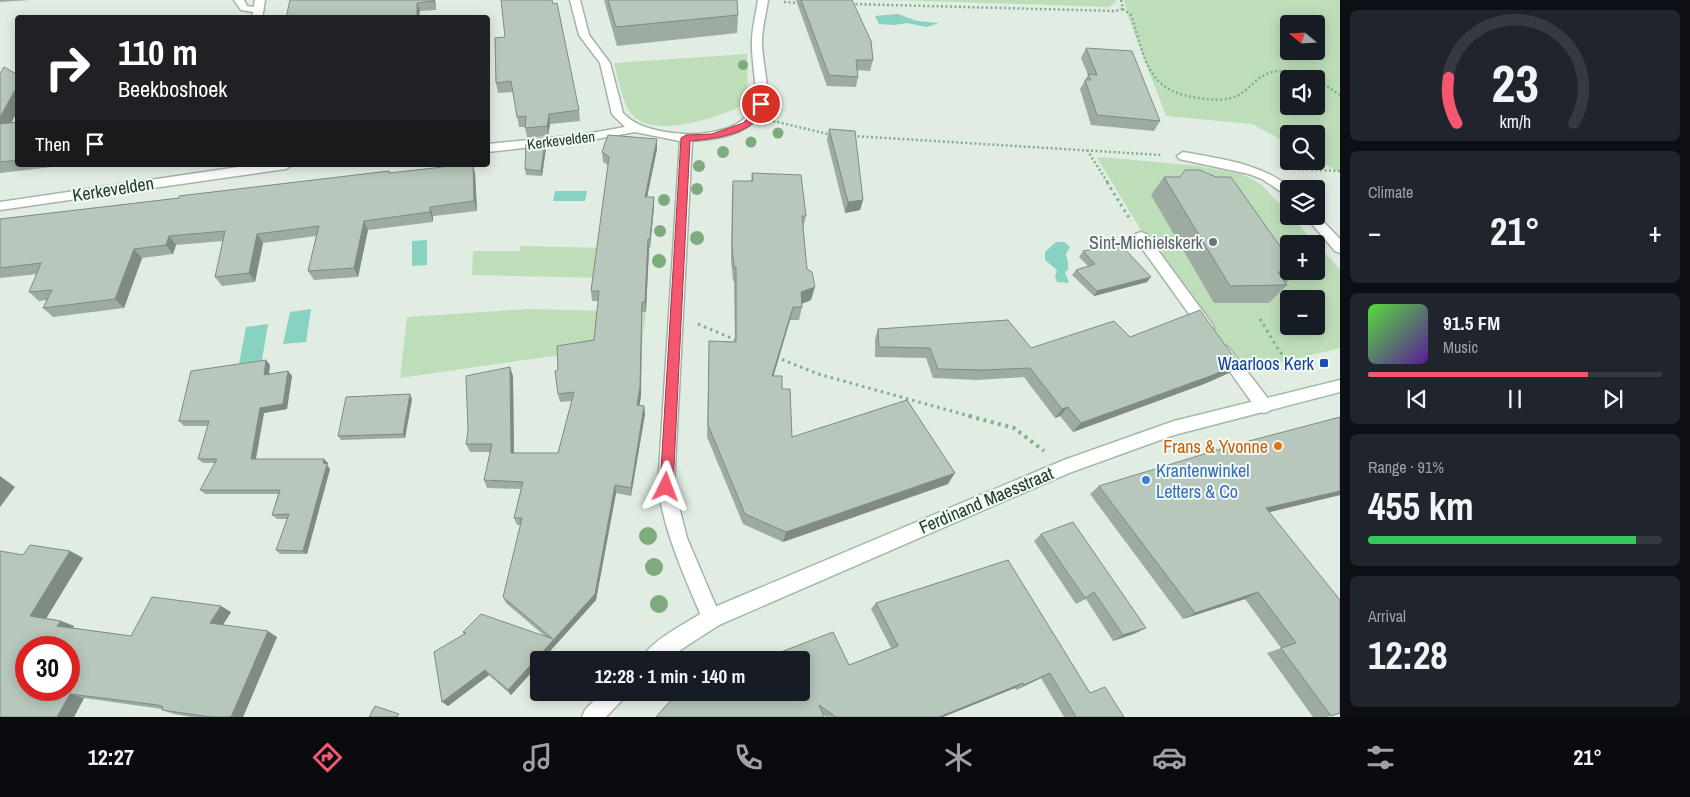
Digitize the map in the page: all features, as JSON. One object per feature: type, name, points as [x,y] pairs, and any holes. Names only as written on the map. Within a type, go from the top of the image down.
[{"type":"street","points":[[239,0],[244,8],[259,9]]},
{"type":"street","points":[[575,0],[584,35],[605,63],[618,114],[625,122],[635,128],[667,136],[686,138],[713,136],[730,132],[746,124],[755,116],[761,104],[762,93],[757,43],[763,1]]},
{"type":"street","name":"Kerkevelden","points":[[490,148],[582,138],[635,128]]},
{"type":"street","points":[[686,138],[666,487],[668,506],[682,548],[712,618]]},
{"type":"street","points":[[1183,156],[1248,168],[1268,176],[1280,186]]},
{"type":"street","name":"Kerkevelden","points":[[0,206],[228,168],[247,167]]},
{"type":"street","points":[[1319,225],[1340,248]]},
{"type":"street","points":[[1141,237],[1264,406]]},
{"type":"street","name":"Ferdinand Maesstraat","points":[[661,651],[712,618],[1064,467],[1174,428],[1340,386]]},
{"type":"street","points":[[592,717],[607,701]]},
{"type":"path","points":[[1121,0],[1123,9],[1131,15],[1155,81],[1180,95],[1219,100],[1237,96],[1266,73],[1280,71]]},
{"type":"path","points":[[763,1],[802,3]]},
{"type":"path","points":[[851,4],[1115,11],[1123,9]]},
{"type":"path","points":[[1325,85],[1340,95]]},
{"type":"path","points":[[755,116],[832,135]]},
{"type":"path","points":[[852,136],[1183,156]]},
{"type":"path","points":[[1086,149],[1141,237]]},
{"type":"path","points":[[676,314],[746,344]]},
{"type":"path","points":[[1260,319],[1280,352],[1291,365]]},
{"type":"path","points":[[773,356],[818,374],[1014,428],[1064,467]]},
{"type":"green space","points":[[893,0],[1115,0],[1116,2],[1109,7]]},
{"type":"green space","points":[[1124,0],[1340,0],[1340,173],[1325,164],[1325,125],[1280,125],[1280,139],[1252,124],[1166,116],[1128,16]]},
{"type":"green space","points":[[747,54],[747,92],[745,100],[740,106],[709,118],[672,126],[647,124],[637,119],[629,111],[622,95],[614,63]]},
{"type":"green space","points":[[1097,158],[1199,166],[1242,174],[1262,185],[1280,205],[1280,225],[1299,225],[1308,235],[1280,235],[1280,280],[1325,280],[1325,253],[1340,269],[1340,348],[1246,371],[1144,235]]},
{"type":"green space","points":[[520,246],[650,249],[647,279],[472,275],[473,251],[520,251]]},
{"type":"green space","points":[[527,309],[646,312],[642,343],[400,378],[407,317]]},
{"type":"water","points":[[898,14],[917,21],[939,23],[927,27],[907,23],[894,25],[879,24],[875,16]]},
{"type":"water","points":[[555,191],[587,191],[585,201],[553,201]]},
{"type":"water","points":[[427,240],[427,265],[412,266],[412,241]]},
{"type":"water","points":[[1056,242],[1064,242],[1070,247],[1066,254],[1068,270],[1065,272],[1069,283],[1057,282],[1055,277],[1057,270],[1045,260],[1045,252]]},
{"type":"water","points":[[311,309],[306,342],[283,344],[290,312]]},
{"type":"water","points":[[268,324],[262,360],[239,364],[246,327]]},
{"type":"building","points":[[290,0],[433,0],[417,3],[417,15],[287,15]]},
{"type":"building","points":[[501,0],[552,0],[553,4],[557,3],[579,110],[549,114],[547,126],[525,128],[526,116],[517,117],[511,81],[496,83],[495,38],[505,37]]},
{"type":"building","points":[[608,0],[737,0],[738,15],[616,27]]},
{"type":"building","points":[[801,0],[852,0],[871,41],[873,60],[856,60],[858,77],[829,75]]},
{"type":"building","points":[[1086,48],[1132,51],[1160,121],[1097,115],[1085,80],[1091,80],[1088,74],[1097,75]]},
{"type":"building","points":[[4,67],[15,73],[15,90],[0,117],[0,74]]},
{"type":"building","points":[[15,122],[15,160],[0,162],[0,124]]},
{"type":"building","points":[[829,129],[855,131],[863,200],[848,202]]},
{"type":"building","points":[[608,135],[657,139],[645,197],[654,197],[650,239],[648,239],[645,302],[642,302],[640,387],[637,405],[644,406],[631,488],[615,485],[595,594],[543,651],[530,651],[530,666],[508,690],[485,670],[442,702],[434,652],[466,633],[463,632],[481,614],[553,639],[503,597],[522,518],[514,518],[523,482],[484,480],[492,444],[466,444],[468,431],[466,376],[510,367],[511,453],[558,453],[574,392],[558,394],[555,371],[558,370],[557,346],[594,340],[599,291],[591,291],[609,157],[602,152]]},
{"type":"building","points":[[545,142],[541,171],[525,169],[526,144]]},
{"type":"building","points":[[442,167],[473,167],[474,201],[430,207],[430,212],[364,221],[354,268],[308,271],[319,226],[257,234],[249,273],[215,277],[225,231],[169,236],[166,245],[134,249],[115,299],[43,308],[52,290],[29,292],[41,263],[0,268],[0,219],[389,171],[389,173]]},
{"type":"building","points":[[1185,170],[1200,170],[1216,177],[1231,177],[1280,246],[1280,272],[1278,272],[1280,280],[1284,280],[1287,285],[1230,286],[1164,177],[1180,177]]},
{"type":"building","points":[[752,173],[801,175],[806,216],[802,216],[807,269],[812,272],[815,287],[801,292],[802,307],[793,307],[772,376],[782,376],[782,389],[790,389],[792,437],[907,400],[955,473],[786,532],[745,514],[708,425],[709,341],[736,342],[736,267],[734,267],[732,247],[733,181],[753,181]]},
{"type":"building","points":[[1120,244],[1151,277],[1097,291],[1076,270],[1095,264],[1083,251]]},
{"type":"building","points":[[1200,310],[1239,364],[1081,423],[1068,407],[1062,409],[1030,368],[938,369],[930,348],[879,347],[878,329],[1008,320],[1031,348],[1114,321],[1130,337]]},
{"type":"building","points":[[266,360],[264,375],[288,371],[283,404],[260,408],[251,459],[324,459],[323,463],[327,464],[303,551],[276,550],[289,514],[272,515],[280,490],[200,490],[217,459],[198,459],[209,421],[179,421],[191,371]]},
{"type":"building","points":[[410,394],[403,434],[338,436],[346,397]]},
{"type":"building","points":[[1340,417],[1340,491],[1266,508],[1340,600],[1340,713],[1331,716],[1281,648],[1296,643],[1258,592],[1195,613],[1099,486],[1234,445]]},
{"type":"building","points":[[1073,522],[1146,628],[1123,635],[1094,592],[1085,598],[1041,534]]},
{"type":"building","points":[[30,545],[70,551],[30,616],[61,621],[57,626],[131,636],[152,597],[221,606],[210,623],[268,631],[231,717],[211,717],[162,710],[163,707],[158,705],[80,695],[80,636],[15,636],[15,701],[66,701],[57,717],[0,717],[0,551],[23,555]]},
{"type":"building","points":[[1008,560],[1090,693],[1105,687],[1124,717],[1076,717],[1050,673],[1024,685],[1023,683],[939,717],[836,717],[819,705],[824,717],[656,717],[670,701],[810,701],[810,651],[783,651],[833,632],[849,665],[898,646],[876,603]]},
{"type":"building","points":[[375,706],[399,714],[397,717],[369,717]]},
{"type":"place","name":"Sint-Michielskerk","points":[[1213,242]]},
{"type":"place","name":"Waarloos Kerk","points":[[1324,363]]},
{"type":"place","name":"Frans & Yvonne","points":[[1278,446]]},
{"type":"place","name":"Krantenwinkel Letters & Co","points":[[1146,480]]},
{"type":"route","points":[[666,487],[686,138],[713,136],[730,132],[746,124],[755,116],[761,104]]}]
